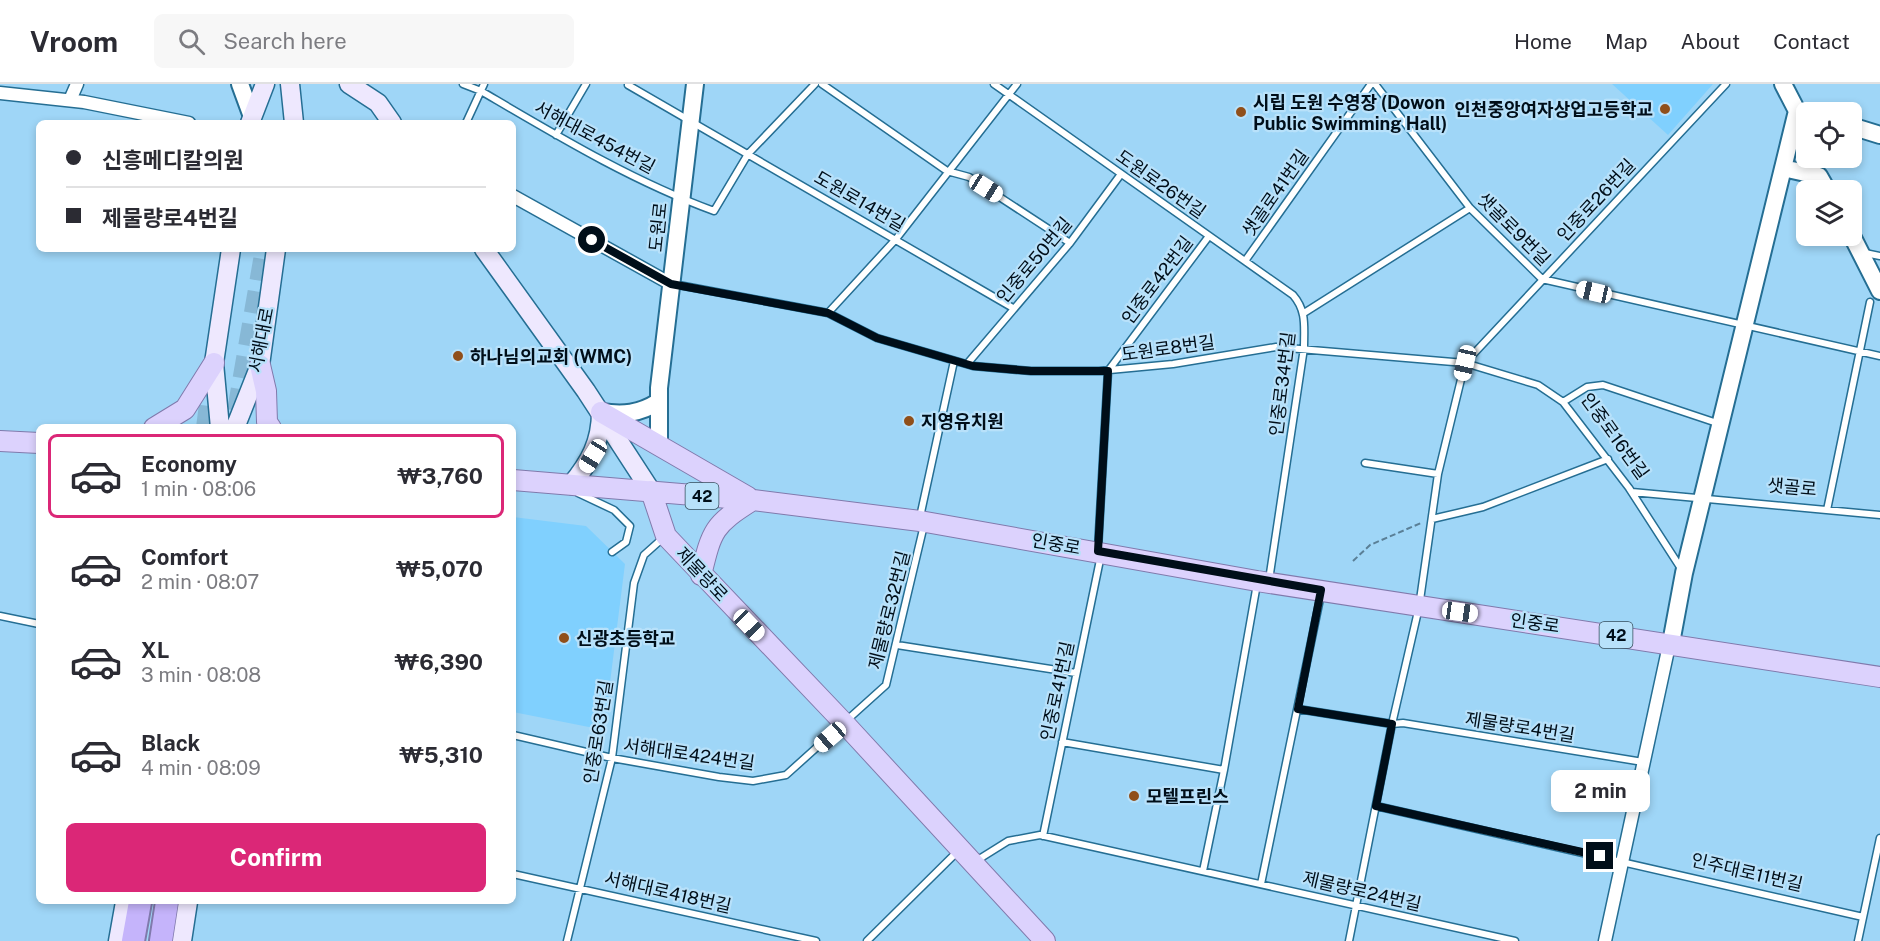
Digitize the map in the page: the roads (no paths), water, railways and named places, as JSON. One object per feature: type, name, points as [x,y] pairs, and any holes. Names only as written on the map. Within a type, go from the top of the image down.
[{"type":"highway","points":[[134,941],[140,904]]},
{"type":"highway","points":[[161,941],[167,904]]},
{"type":"main road","points":[[251,118],[265,84]]},
{"type":"main road","points":[[290,84],[294,120]]},
{"type":"main road","points":[[349,84],[378,103]]},
{"type":"main road","points":[[372,84],[378,103],[390,120]]},
{"type":"main road","points":[[220,424],[214,363],[231,252]]},
{"type":"main road","name":"서해대로","points":[[237,424],[260,365],[276,252]]},
{"type":"main road","name":"제물량로","points":[[486,252],[601,412],[651,492],[666,536],[845,724],[1045,941]]},
{"type":"main road","points":[[161,424],[185,409],[214,363]]},
{"type":"main road","points":[[260,365],[266,391],[268,424]]},
{"type":"main road","points":[[565,484],[593,456],[601,428],[601,412],[753,500],[723,519],[713,533],[701,575]]},
{"type":"main road","points":[[0,441],[36,443]]},
{"type":"main road","name":"인중로","points":[[516,480],[753,500],[922,521],[1419,607],[1671,643],[1880,677]]},
{"type":"main road","points":[[118,941],[125,904]]},
{"type":"main road","points":[[182,941],[188,904]]},
{"type":"street","points":[[70,100],[77,84]]},
{"type":"street","points":[[240,84],[251,118]]},
{"type":"street","name":"도원로","points":[[659,445],[658,402],[695,84]]},
{"type":"street","points":[[1783,84],[1796,103]]},
{"type":"street","points":[[0,93],[70,100],[173,120]]},
{"type":"street","points":[[1862,129],[1880,135]]},
{"type":"street","points":[[1605,941],[1671,643],[1684,573],[1783,168],[1796,130]]},
{"type":"street","points":[[1783,168],[1819,176],[1821,180]]},
{"type":"street","points":[[516,198],[671,284]]},
{"type":"street","points":[[1857,246],[1875,297]]},
{"type":"street","points":[[601,412],[620,414],[638,412],[658,402]]},
{"type":"lane","name":"서해대로454번길","points":[[463,84],[483,87],[556,135],[681,199],[714,211],[748,154]]},
{"type":"lane","points":[[556,135],[586,84]]},
{"type":"lane","points":[[748,154],[815,84]]},
{"type":"lane","points":[[822,84],[947,171],[969,177],[1070,243]]},
{"type":"lane","name":"도원로26번길","points":[[994,84],[1293,295],[1304,313]]},
{"type":"lane","points":[[828,313],[896,239],[1017,84]]},
{"type":"lane","name":"샛골로9번길","points":[[1373,84],[1470,208],[1542,279],[1880,356]]},
{"type":"lane","name":"샛골로41번길","points":[[1245,261],[1373,84]]},
{"type":"lane","name":"인중로26번길","points":[[1419,607],[1438,474],[1465,363],[1726,84]]},
{"type":"lane","name":"도원로14번길","points":[[628,86],[1013,308]]},
{"type":"lane","points":[[467,120],[483,87]]},
{"type":"lane","name":"인중로50번길","points":[[967,364],[1070,243],[1121,174]]},
{"type":"lane","name":"인중로34번길","points":[[1263,581],[1304,348],[1304,313],[1470,208]]},
{"type":"lane","name":"인중로42번길","points":[[1108,371],[1209,236]]},
{"type":"lane","points":[[1861,253],[1880,256]]},
{"type":"lane","name":"도원로8번길","points":[[671,284],[828,313],[877,338],[954,361],[1031,371],[1108,371],[1173,364],[1276,347],[1465,363]]},
{"type":"lane","points":[[1827,510],[1860,351],[1875,297]]},
{"type":"lane","points":[[922,521],[954,361]]},
{"type":"lane","points":[[1465,363],[1538,385],[1563,402]]},
{"type":"lane","points":[[1100,551],[1108,371]]},
{"type":"lane","name":"인중로16번길","points":[[1684,573],[1632,492],[1563,402],[1587,387],[1602,385],[1720,424]]},
{"type":"lane","points":[[1432,519],[1483,507],[1608,459]]},
{"type":"lane","points":[[1365,463],[1438,474]]},
{"type":"lane","points":[[565,484],[614,510],[630,526],[626,542],[612,552]]},
{"type":"lane","name":"샛골로","points":[[1632,492],[1880,515]]},
{"type":"lane","name":"제물량로32번길","points":[[845,724],[882,691],[897,645],[922,521]]},
{"type":"lane","name":"인중로63번길","points":[[567,941],[612,758],[634,582],[644,555],[666,536]]},
{"type":"lane","name":"인중로41번길","points":[[1043,836],[1100,551]]},
{"type":"lane","points":[[1203,871],[1263,581]]},
{"type":"lane","points":[[1261,884],[1321,590]]},
{"type":"lane","points":[[1349,941],[1392,724],[1419,607]]},
{"type":"lane","points":[[0,616],[36,623]]},
{"type":"lane","points":[[897,645],[1076,673]]},
{"type":"lane","name":"제물량로4번길","points":[[1298,709],[1392,724],[1403,723],[1644,762]]},
{"type":"lane","name":"서해대로424번길","points":[[516,736],[612,758],[753,781],[786,775],[845,724]]},
{"type":"lane","points":[[1062,742],[1224,770]]},
{"type":"lane","points":[[1376,806],[1622,861]]},
{"type":"lane","name":"제물량로24번길","points":[[967,856],[1023,836],[1043,836],[1515,941]]},
{"type":"lane","points":[[1858,941],[1880,838]]},
{"type":"lane","points":[[867,941],[967,856]]},
{"type":"lane","name":"인주대로11번길","points":[[1622,861],[1863,917]]},
{"type":"lane","name":"서해대로418번길","points":[[516,875],[816,941]]},
{"type":"tunnel","points":[[238,411],[265,252]]},
{"type":"tunnel","points":[[208,424],[213,381]]},
{"type":"place","name":"인천중앙여자상업고등학교","points":[[1665,109]]},
{"type":"place","name":"시립 도원 수영장 (Dowon Public Swimming Hall)","points":[[1241,112]]},
{"type":"place","name":"하나님의교회 (WMC)","points":[[458,356]]},
{"type":"place","name":"지영유치원","points":[[909,421]]},
{"type":"place","name":"신광초등학교","points":[[564,638]]},
{"type":"place","name":"모텔프린스","points":[[1134,796]]}]
